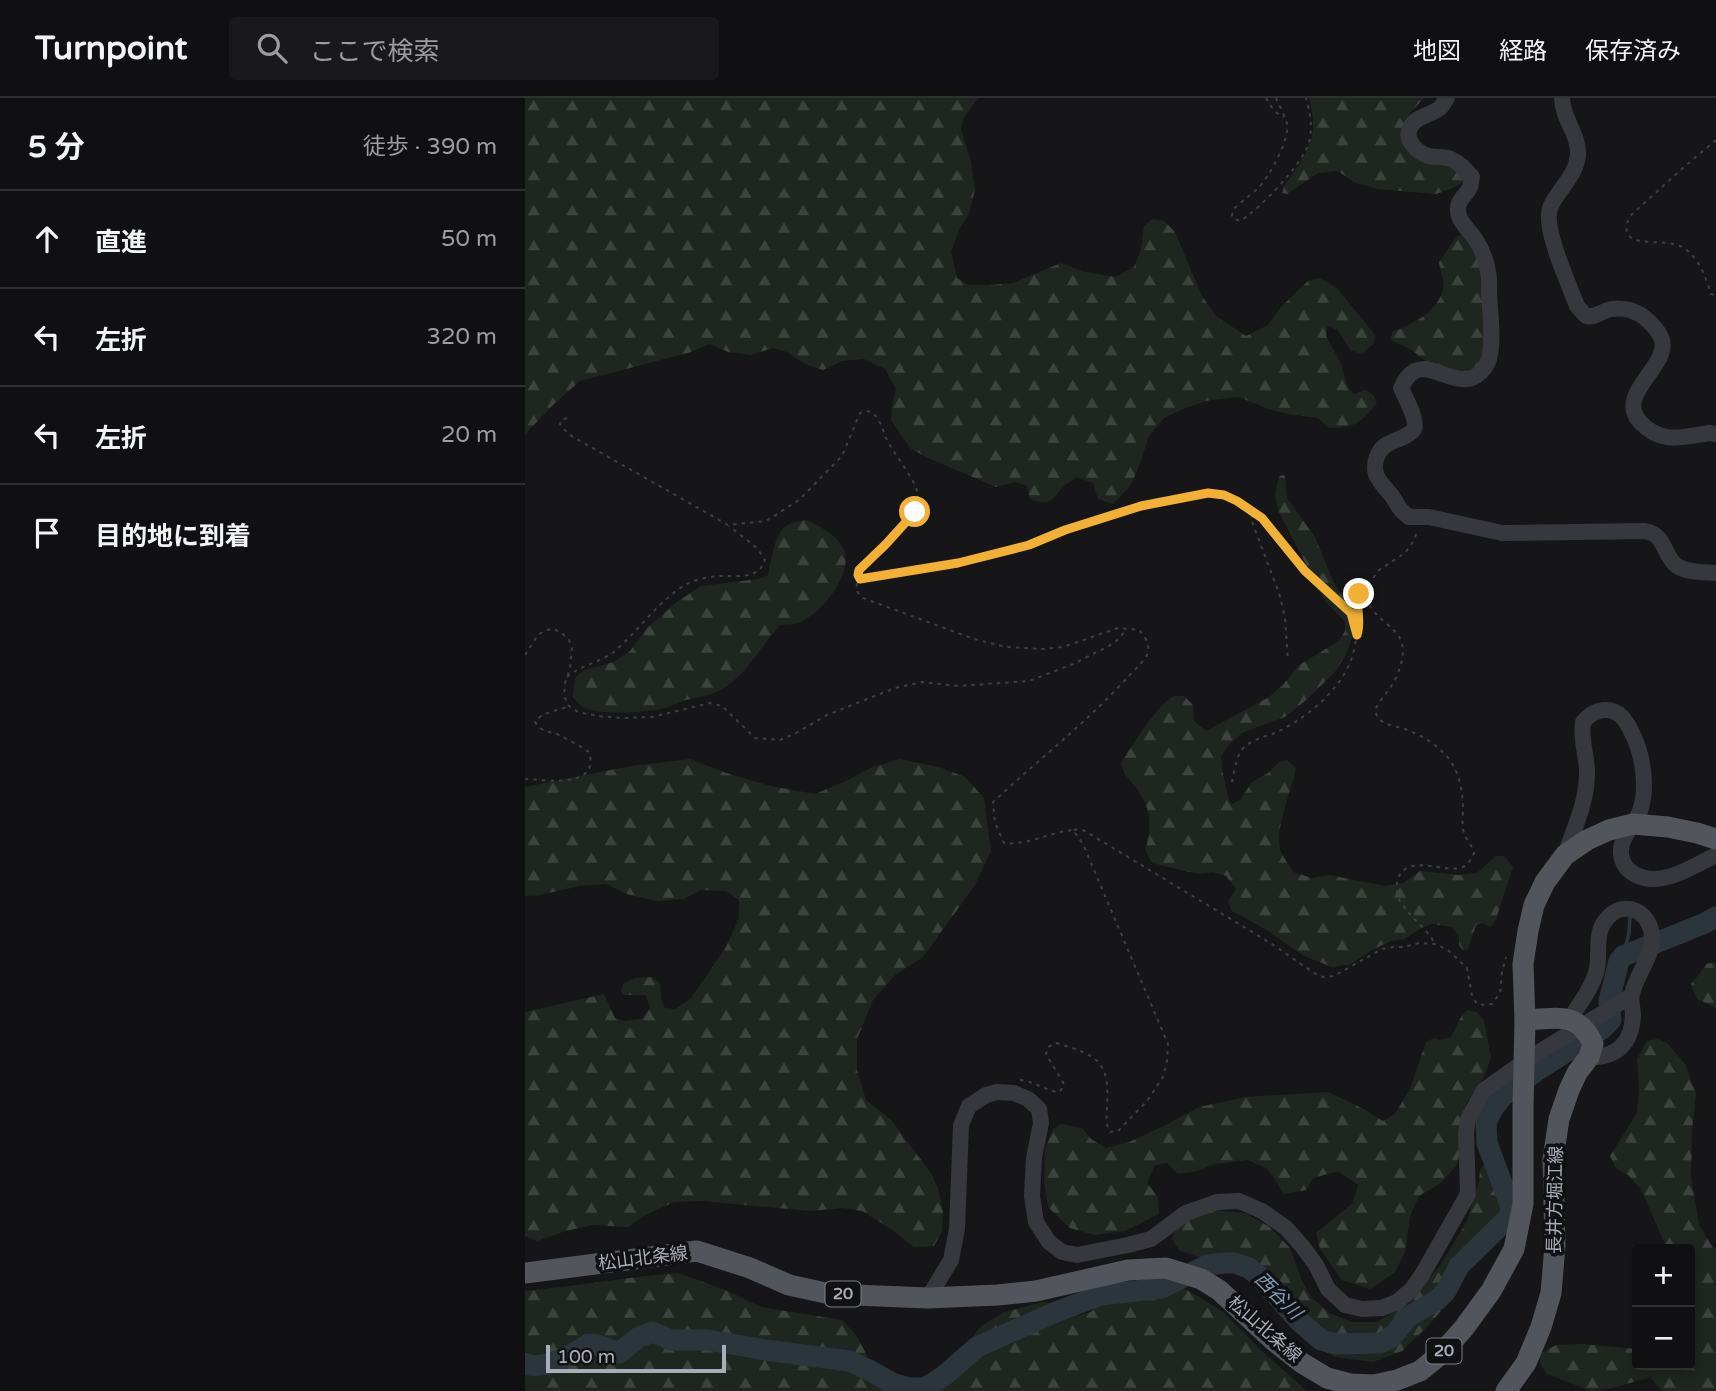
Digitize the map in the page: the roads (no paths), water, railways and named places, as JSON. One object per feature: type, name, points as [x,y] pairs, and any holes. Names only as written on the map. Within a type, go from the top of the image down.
[{"type":"main road","name":"松山北条線","points":[[525,1273],[697,1251],[750,1268],[789,1285],[829,1294],[928,1298],[1036,1291],[1128,1270],[1166,1268],[1201,1279],[1219,1290],[1274,1341],[1327,1378],[1350,1384],[1374,1385],[1397,1380],[1420,1370],[1441,1354],[1491,1291],[1514,1249],[1523,1204],[1523,964],[1534,905],[1545,882],[1566,855],[1587,840],[1609,830],[1633,824],[1697,832],[1716,839]]},
{"type":"main road","points":[[1525,1020],[1572,1020],[1585,1029],[1591,1050]]},
{"type":"main road","name":"長井方堀江線","points":[[1506,1391],[1526,1363],[1551,1293],[1555,1246],[1553,1159],[1559,1119],[1569,1090],[1591,1050]]},
{"type":"street","points":[[1447,98],[1440,108],[1420,117],[1410,127],[1408,136],[1418,150],[1427,155],[1450,159],[1465,168],[1472,177],[1471,186],[1459,201],[1458,210],[1459,220],[1477,242],[1488,272],[1491,331],[1489,359],[1475,377],[1455,378],[1419,369],[1405,379],[1401,388],[1415,423],[1413,430],[1383,446],[1377,455],[1376,474],[1402,512],[1409,517],[1429,517],[1502,533],[1645,531],[1659,536],[1675,565],[1685,570],[1716,573]]},
{"type":"street","points":[[1562,98],[1562,106],[1577,144],[1578,156],[1573,171],[1551,208],[1549,231],[1577,306],[1586,316],[1593,317],[1610,309],[1629,309],[1639,313],[1663,341],[1660,356],[1639,389],[1633,404],[1634,412],[1648,429],[1670,439],[1716,434]]},
{"type":"street","points":[[1566,855],[1585,800],[1587,773],[1582,738],[1583,722],[1595,712],[1607,709],[1619,713],[1627,722],[1641,752],[1643,770],[1640,811],[1623,843],[1621,854],[1629,871],[1640,877],[1659,879],[1716,855]]},
{"type":"street","points":[[928,1298],[951,1260],[957,1229],[961,1125],[969,1106],[986,1095],[997,1092],[1014,1093],[1028,1099],[1038,1110],[1041,1123],[1034,1158],[1032,1196],[1037,1222],[1049,1242],[1062,1252],[1077,1255],[1151,1239],[1186,1213],[1217,1202],[1239,1201],[1262,1211],[1286,1227],[1316,1265],[1328,1289],[1345,1305],[1362,1309],[1382,1308],[1397,1302],[1412,1289],[1422,1275],[1468,1194],[1468,1119],[1484,1090],[1534,1055],[1625,1000],[1653,942],[1647,920],[1641,914],[1627,908],[1608,917],[1602,926],[1597,971],[1572,1020]]},
{"type":"street","points":[[1591,1050],[1602,1057],[1614,1053],[1629,1037],[1633,1011],[1625,1000]]},
{"type":"waterway","points":[[1623,956],[1630,917]]},
{"type":"waterway","name":"西谷川","points":[[525,1363],[548,1364],[588,1344],[619,1353],[639,1337],[653,1332],[671,1340],[708,1340],[849,1361],[892,1383],[909,1388],[925,1388],[945,1375],[977,1347],[1056,1312],[1101,1295],[1162,1288],[1207,1265],[1225,1263],[1249,1268],[1298,1320],[1321,1340],[1337,1344],[1380,1343],[1389,1339],[1408,1317],[1437,1300],[1446,1291],[1459,1266],[1506,1220],[1511,1211],[1487,1143],[1486,1122],[1494,1107],[1503,1096],[1535,1072],[1602,1029],[1611,1020],[1609,1001],[1619,961],[1623,956],[1716,917]]}]
